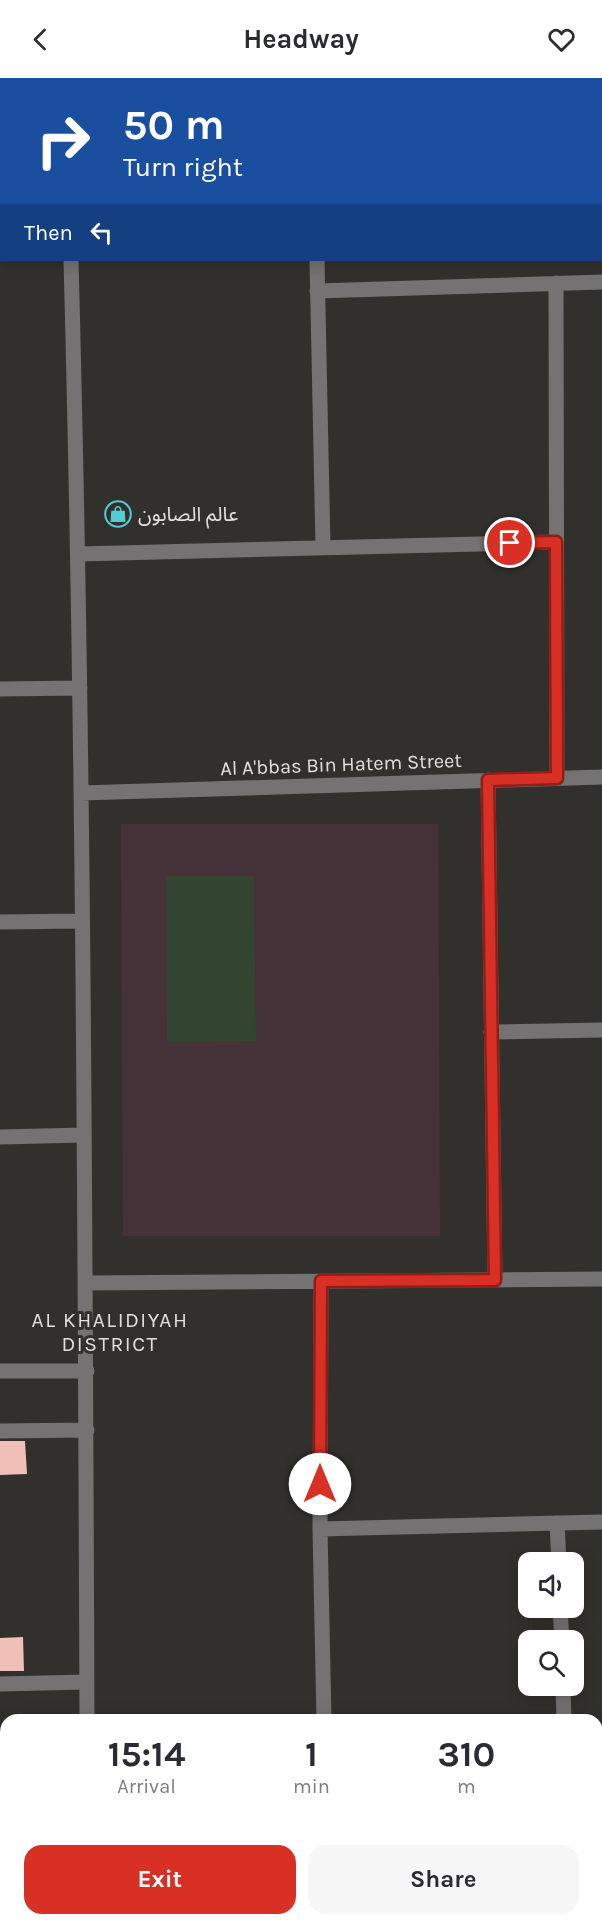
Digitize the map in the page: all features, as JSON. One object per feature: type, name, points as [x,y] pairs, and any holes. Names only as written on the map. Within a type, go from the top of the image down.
[{"type":"street","points":[[71,261],[79,554],[87,1371],[87,1714]]},
{"type":"street","points":[[317,261],[323,547]]},
{"type":"street","points":[[317,291],[602,282]]},
{"type":"street","points":[[556,283],[557,778]]},
{"type":"street","points":[[79,554],[556,542]]},
{"type":"street","points":[[0,689],[80,688]]},
{"type":"street","name":"Al A'bbas Bin Hatem Street","points":[[81,793],[602,777]]},
{"type":"street","points":[[488,780],[495,1280]]},
{"type":"street","points":[[0,922],[82,921]]},
{"type":"street","points":[[492,1032],[602,1030]]},
{"type":"street","points":[[0,1137],[84,1135]]},
{"type":"street","points":[[86,1283],[602,1279]]},
{"type":"street","points":[[321,1281],[320,1529],[324,1714]]},
{"type":"street","points":[[0,1371],[87,1371]]},
{"type":"street","points":[[0,1431],[87,1430]]},
{"type":"street","points":[[320,1529],[602,1522]]},
{"type":"street","points":[[557,1523],[558,1552]]},
{"type":"street","points":[[0,1684],[87,1682]]},
{"type":"street","points":[[563,1696],[564,1714]]},
{"type":"shaded area","points":[[121,824],[438,824],[440,1236],[123,1236]]},
{"type":"green space","points":[[166,876],[254,876],[256,1041],[167,1042]]},
{"type":"building","points":[[0,1441],[25,1441],[27,1474],[0,1475]]},
{"type":"building","points":[[23,1637],[24,1671],[0,1671],[0,1638]]},
{"type":"place","name":"عالم الصابون","points":[[118,514]]},
{"type":"district","name":"AL KHALIDIYAH DISTRICT","points":[[110,1332]]},
{"type":"route","points":[[320,1484],[321,1281],[495,1280],[488,780],[557,778],[556,542],[510,543]]}]
